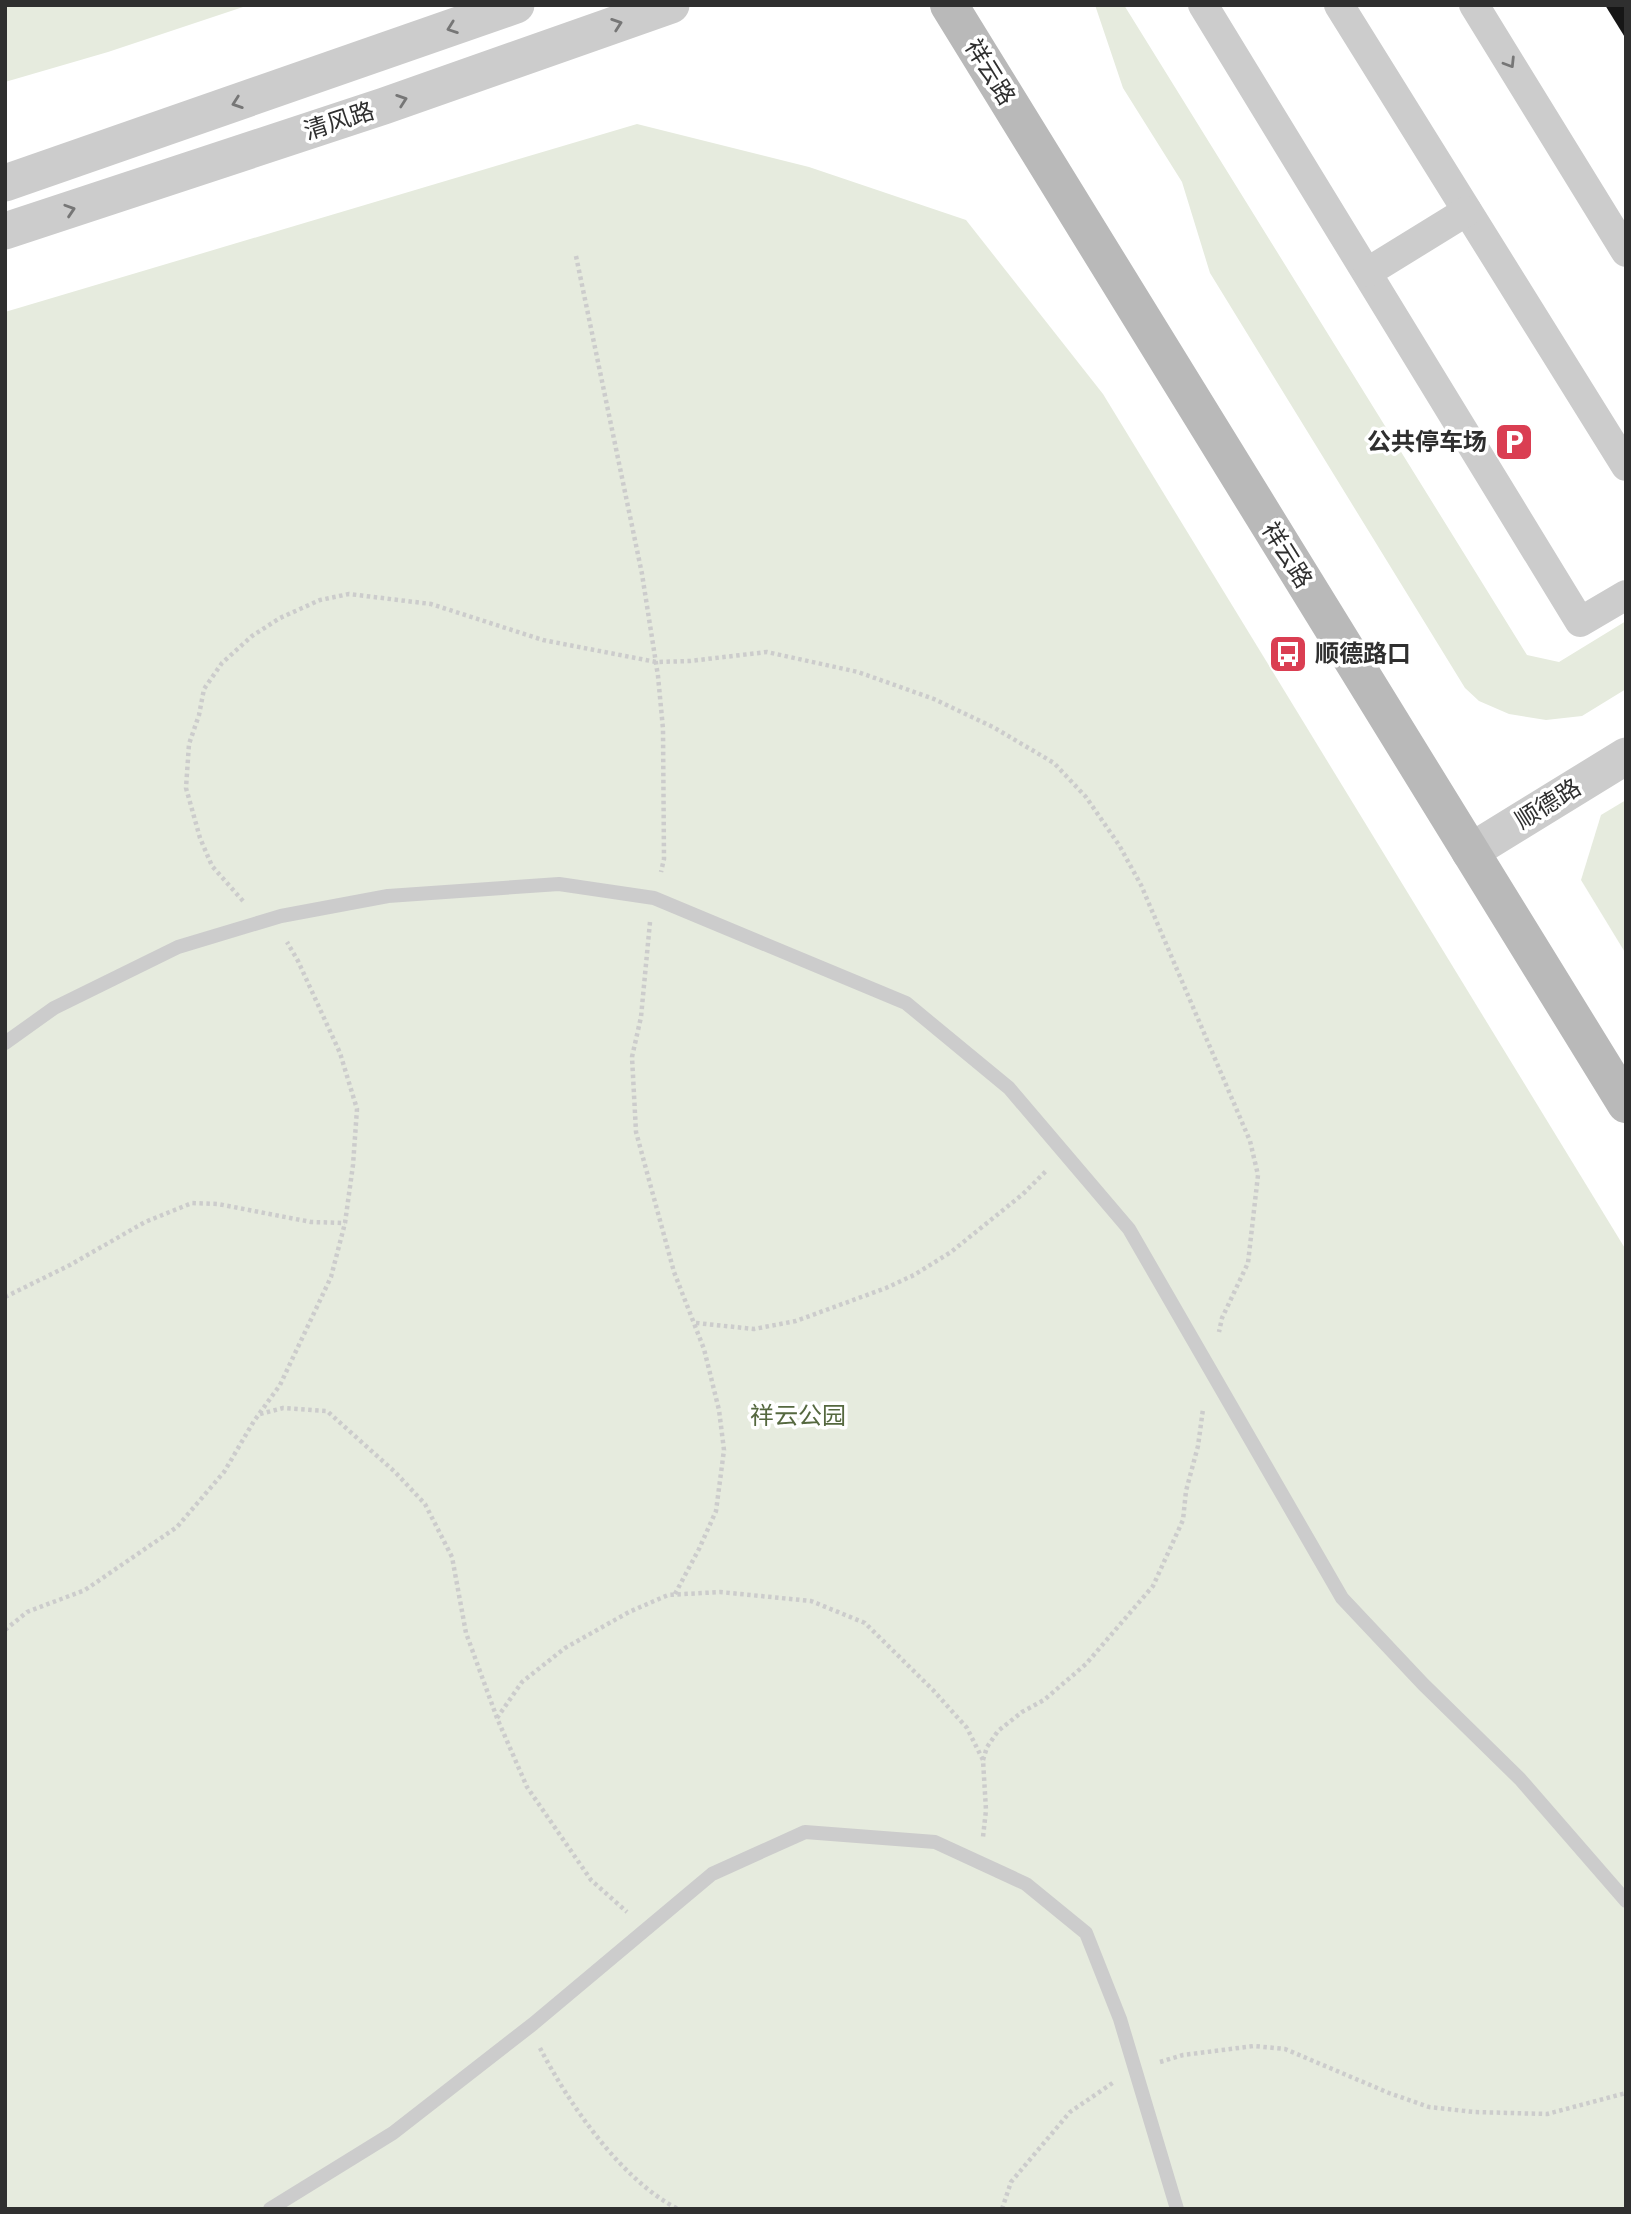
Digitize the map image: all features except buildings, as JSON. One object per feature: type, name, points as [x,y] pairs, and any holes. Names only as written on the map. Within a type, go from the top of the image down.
[{"type":"main road","name":"祥云路","points":[[949,5],[1626,1104]]},
{"type":"street","name":"清风路","points":[[5,183],[516,5]]},
{"type":"street","name":"清风路","points":[[5,231],[384,106],[671,5]]},
{"type":"street","points":[[1203,5],[1580,622],[1626,595]]},
{"type":"street","points":[[1339,5],[1626,466]]},
{"type":"street","points":[[1474,5],[1626,252]]},
{"type":"street","points":[[1368,272],[1467,211]]},
{"type":"street","name":"顺德路","points":[[1470,852],[1626,756]]},
{"type":"lane","points":[[5,1043],[54,1008],[178,947],[281,916],[387,896],[559,884],[654,898],[906,1003],[1009,1088],[1129,1229],[1342,1598],[1423,1684],[1520,1779],[1626,1900]]},
{"type":"lane","points":[[270,2209],[393,2133],[533,2024],[712,1874],[805,1832],[935,1842],[1026,1884],[1086,1933],[1121,2019],[1177,2209]]},
{"type":"path","points":[[576,256],[642,574],[663,729],[664,859],[654,898],[641,1017],[632,1057],[636,1132],[674,1272],[696,1323],[719,1410],[724,1450],[716,1511],[675,1594]]},
{"type":"path","points":[[5,1630],[27,1612],[85,1590],[177,1527],[224,1472],[280,1385],[304,1338],[331,1277],[345,1223],[357,1109],[340,1053],[298,961],[282,935],[263,922],[212,866],[200,838],[186,788],[189,744],[204,689],[222,663],[252,636],[280,618],[320,600],[349,594],[431,604],[543,640],[656,663],[767,652],[858,672],[934,699],[993,727],[1054,763],[1086,797],[1119,845],[1141,885],[1250,1141],[1258,1175],[1248,1263],[1223,1318],[1210,1369],[1198,1446],[1186,1490],[1183,1520],[1153,1586],[1086,1664],[1044,1700],[1022,1712],[998,1731],[987,1747],[983,1760],[986,1810],[980,1862]]},
{"type":"path","points":[[696,1323],[754,1329],[796,1321],[853,1302],[914,1275],[988,1224],[1065,1154]]},
{"type":"path","points":[[5,1297],[70,1265],[145,1222],[192,1203],[218,1204],[311,1222],[345,1223]]},
{"type":"path","points":[[259,1414],[283,1408],[327,1411],[395,1472],[425,1504],[452,1557],[466,1633],[497,1718],[527,1787],[591,1880],[647,1928]]},
{"type":"path","points":[[497,1718],[522,1682],[565,1648],[629,1612],[668,1595],[720,1592],[811,1601],[865,1623],[967,1728],[983,1760]]},
{"type":"path","points":[[533,2024],[538,2043],[570,2100],[623,2167],[665,2203],[678,2209]]},
{"type":"path","points":[[1002,2209],[1011,2182],[1070,2112],[1136,2069],[1183,2055],[1254,2046],[1285,2049],[1429,2107],[1510,2114],[1547,2114],[1626,2093]]},
{"type":"green space","points":[[6,5],[249,5],[108,52],[5,82]]},
{"type":"green space","points":[[1095,5],[1124,5],[1527,655],[1559,662],[1626,621],[1626,689],[1582,716],[1546,720],[1509,714],[1479,701],[1465,688],[1210,273],[1182,182],[1123,88]]},
{"type":"green space","name":"祥云公园","points":[[637,124],[809,167],[966,220],[1103,394],[1626,1250],[1626,2209],[5,2209],[5,312]]},
{"type":"green space","points":[[1626,800],[1626,954],[1581,880],[1601,815]]},
{"type":"place","name":"公共停车场","points":[[1514,442]]},
{"type":"place","name":"顺德路口","points":[[1288,654]]}]
